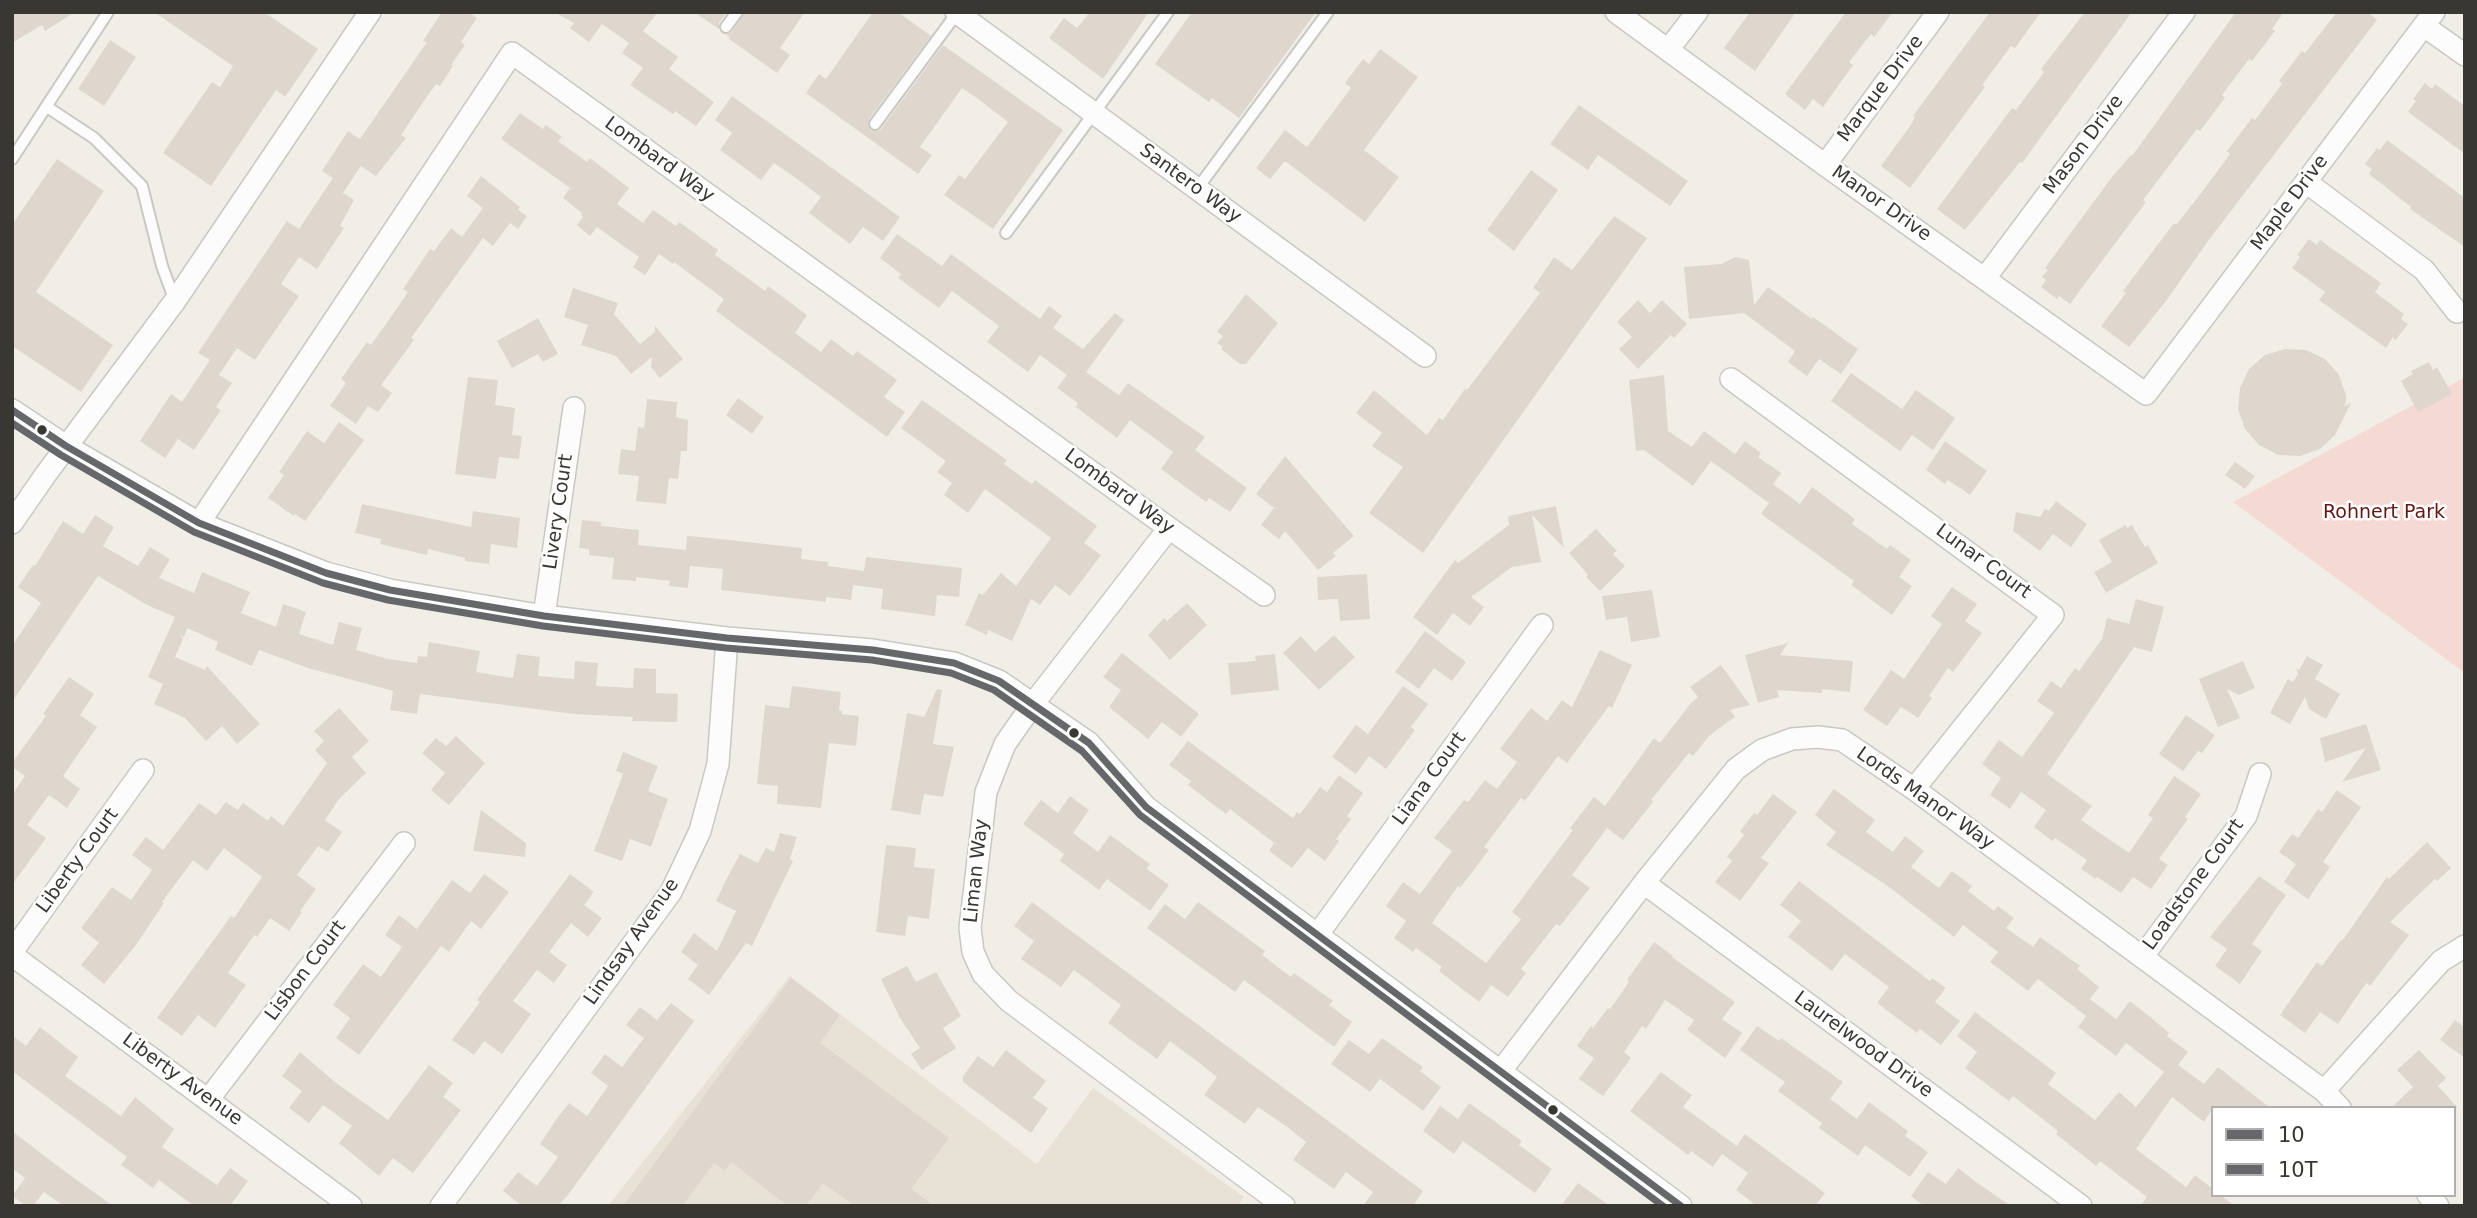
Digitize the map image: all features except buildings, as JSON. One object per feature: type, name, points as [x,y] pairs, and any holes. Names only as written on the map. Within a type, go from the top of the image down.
[{"type":"street","points":[[12,523],[175,301],[370,12]]},
{"type":"street","name":"Manor Drive","points":[[1616,12],[2146,394]]},
{"type":"street","points":[[1668,50],[1697,12]]},
{"type":"street","name":"Marque Drive","points":[[1825,165],[1938,12]]},
{"type":"street","name":"Mason Drive","points":[[1985,278],[2184,12]]},
{"type":"street","name":"Santero Way","points":[[956,13],[1425,356]]},
{"type":"street","points":[[2429,19],[2465,55]]},
{"type":"street","name":"Maple Drive","points":[[2146,394],[2429,19]]},
{"type":"street","name":"Lombard Way","points":[[200,523],[512,53],[1264,594]]},
{"type":"street","points":[[2306,183],[2424,270],[2457,312]]},
{"type":"street","name":"Lunar Court","points":[[1731,379],[2053,615],[1914,789]]},
{"type":"street","name":"Livery Court","points":[[544,616],[574,408]]},
{"type":"street","points":[[12,410],[66,446],[200,523],[326,573],[377,587],[544,616],[727,639],[873,650],[954,663],[999,681],[1088,743],[1146,807],[1681,1206]]},
{"type":"street","name":"Liman Way","points":[[1169,528],[1005,744],[985,792],[970,928],[973,952],[983,974],[1009,1001],[1284,1206]]},
{"type":"street","name":"Liana Court","points":[[1318,934],[1542,625]]},
{"type":"street","name":"Lindsay Avenue","points":[[441,1206],[671,892],[700,831],[718,764],[727,639]]},
{"type":"street","name":"Lords Manor Way","points":[[1500,1072],[1644,883],[1736,769],[1762,750],[1792,739],[1818,737],[1842,740],[1914,789],[2324,1091],[2338,1106]]},
{"type":"street","name":"Liberty Court","points":[[12,953],[144,770]]},
{"type":"street","name":"Loadstone Court","points":[[2143,957],[2246,816],[2260,774]]},
{"type":"street","name":"Lisbon Court","points":[[208,1100],[404,843]]},
{"type":"street","name":"Laurelwood Drive","points":[[1644,883],[2081,1206]]},
{"type":"street","points":[[2324,1091],[2441,961],[2465,946]]},
{"type":"street","name":"Liberty Avenue","points":[[12,953],[351,1206]]},
{"type":"lane","points":[[12,159],[108,12]]},
{"type":"lane","points":[[726,27],[737,12]]},
{"type":"lane","points":[[1006,233],[1168,12]]},
{"type":"lane","points":[[1197,189],[1328,12]]},
{"type":"lane","points":[[875,124],[956,13]]},
{"type":"lane","points":[[47,107],[94,138],[142,186],[162,266],[175,301]]},
{"type":"shaded area","points":[[790,976],[1037,1164],[1093,1088],[1244,1197],[1237,1206],[608,1206]]},
{"type":"green space","name":"Rohnert Park","points":[[2465,377],[2465,673],[2233,502]]},
{"type":"transit line","name":"10","points":[[12,410],[66,446],[199,523],[326,573],[390,590],[544,616],[727,638],[873,650],[954,663],[999,681],[1089,743],[1146,807],[1681,1206]]},
{"type":"transit line","name":"10T","points":[[12,423],[61,455],[194,532],[323,583],[388,600],[543,626],[726,648],[872,660],[951,673],[994,690],[1082,751],[1140,815],[1663,1206]]}]
